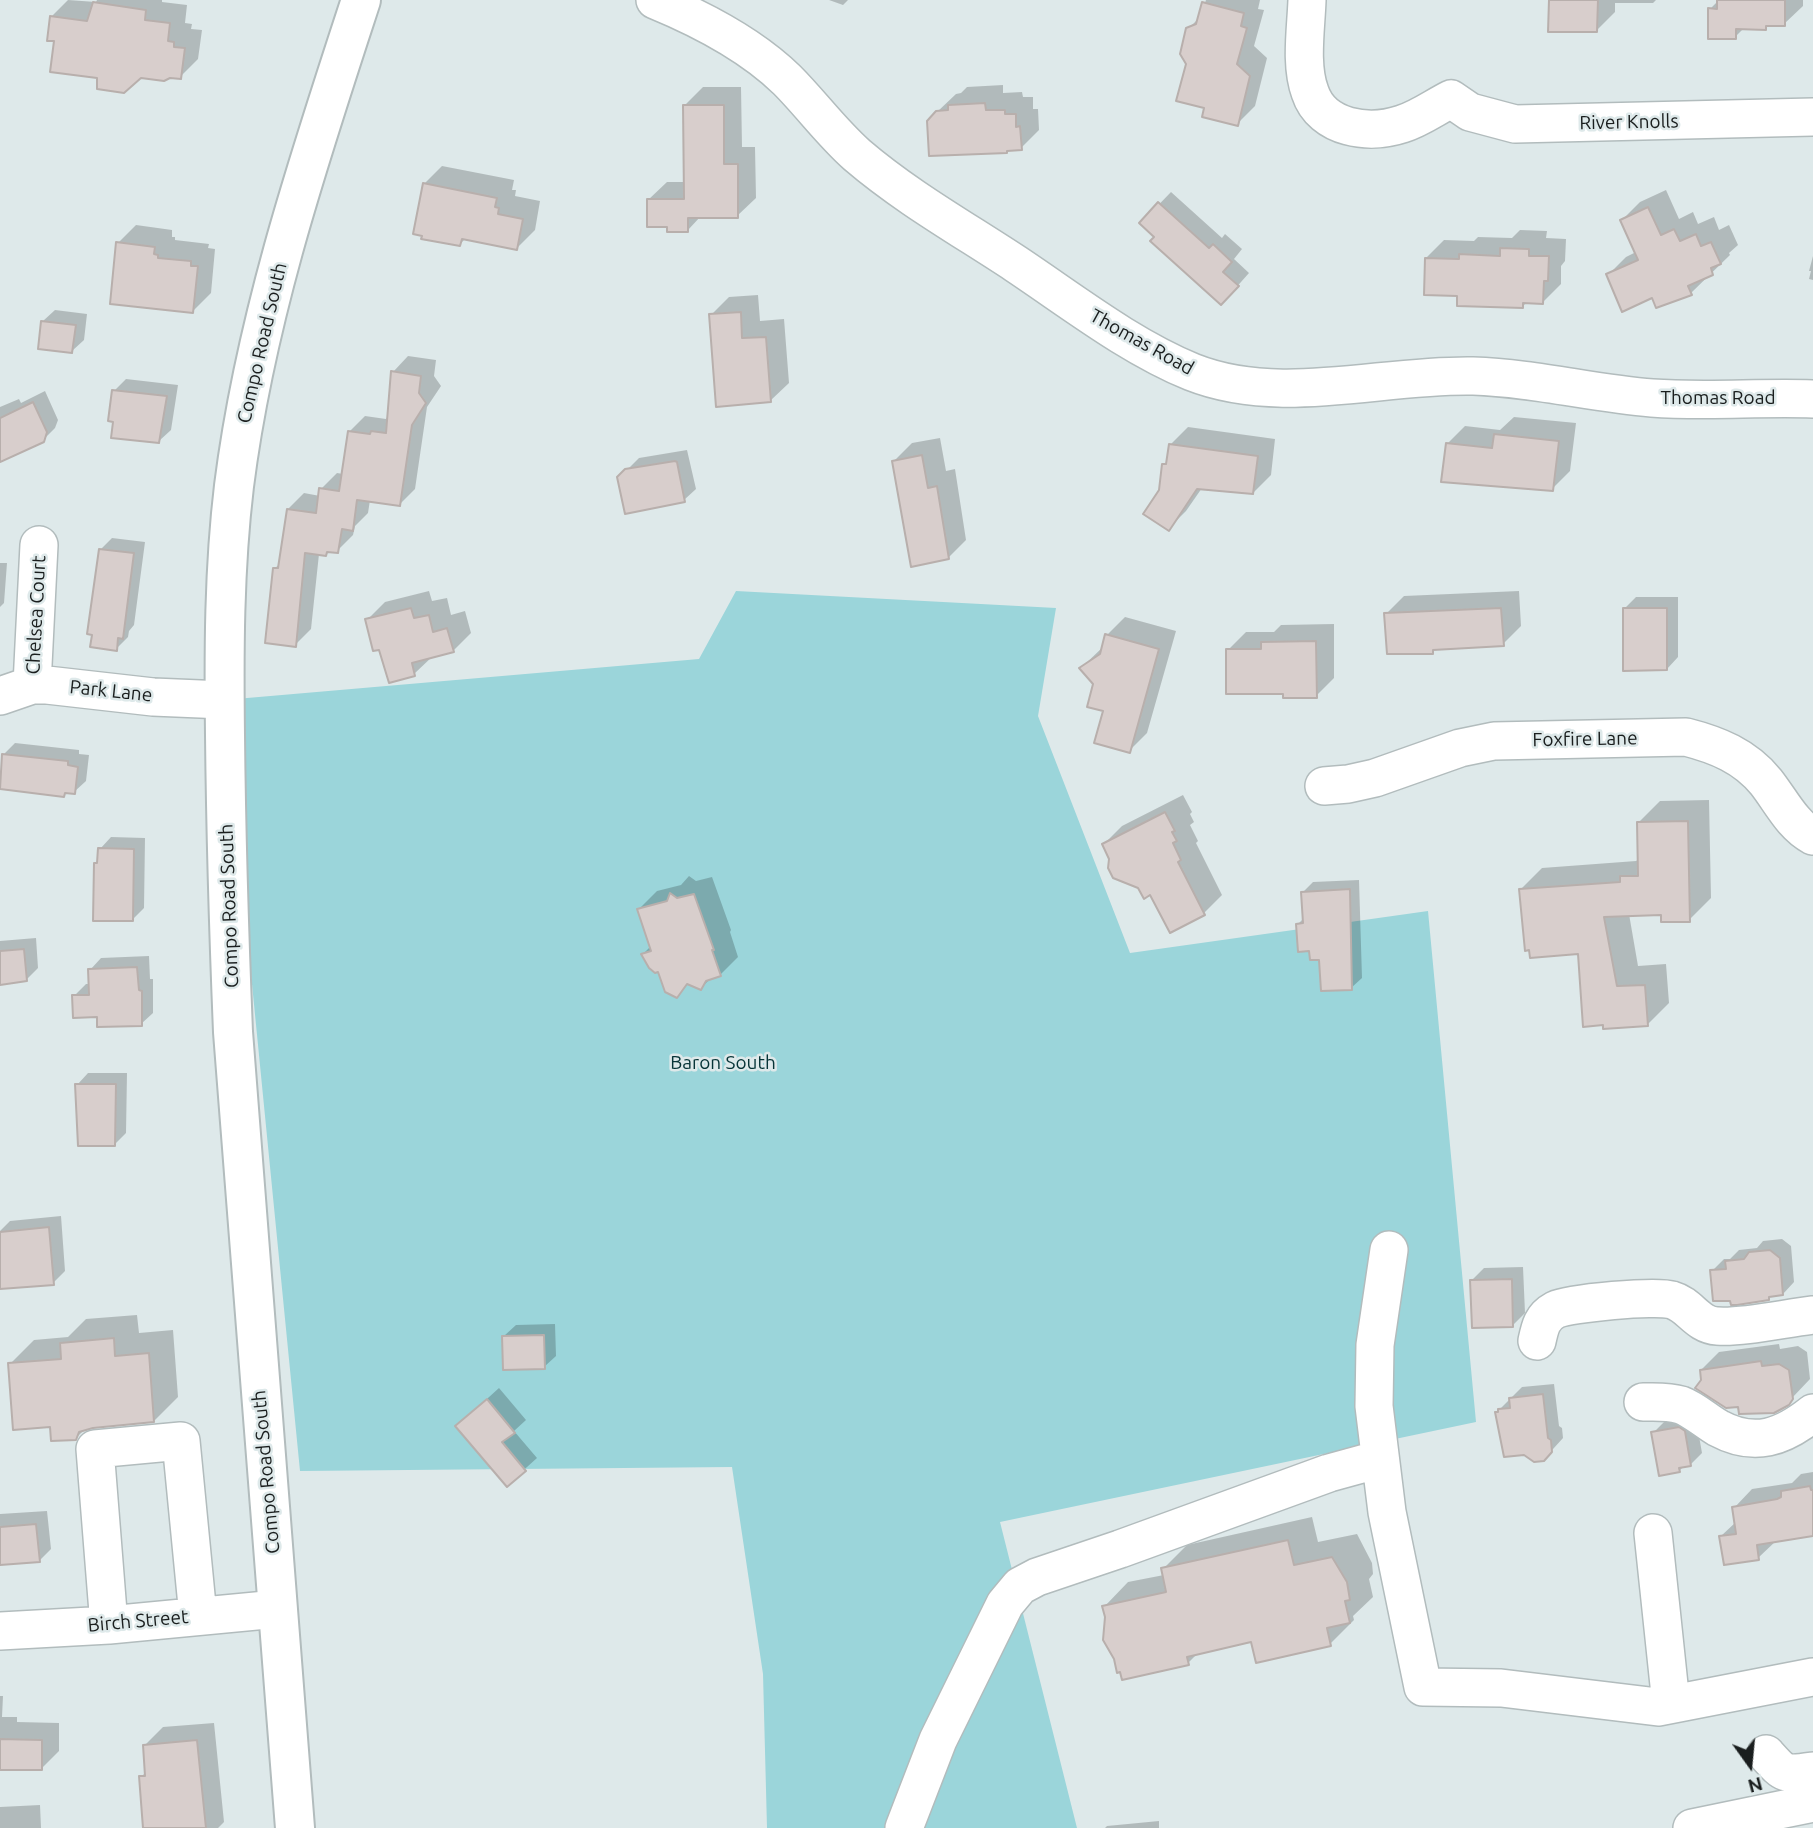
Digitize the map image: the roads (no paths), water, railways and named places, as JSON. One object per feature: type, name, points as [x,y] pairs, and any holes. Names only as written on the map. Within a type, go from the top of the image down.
[{"type":"main road","name":"Compo Road South","points":[[295,1828],[233,1032],[224,700],[227,560],[246,405],[264,327],[301,189],[361,0]]},
{"type":"street","name":"Thomas Road","points":[[655,0],[728,37],[774,68],[856,153],[937,213],[1122,334],[1180,366],[1213,379],[1259,387],[1289,388],[1420,377],[1471,376],[1556,383],[1655,398],[1813,399]]},
{"type":"street","name":"River Knolls","points":[[1307,0],[1306,70],[1310,94],[1326,118],[1345,126],[1373,129],[1403,124],[1451,99],[1470,112],[1515,124],[1813,117]]},
{"type":"street","name":"Chelsea Court","points":[[16,691],[39,545]]},
{"type":"street","name":"Park Lane","points":[[16,691],[61,686],[153,697],[224,700]]},
{"type":"street","name":"Foxfire Lane","points":[[1324,786],[1376,778],[1460,748],[1494,741],[1686,737],[1713,744],[1741,758],[1764,780],[1801,830],[1813,836]]},
{"type":"street","points":[[1389,1250],[1375,1345],[1374,1406],[1387,1512],[1423,1687],[1501,1688],[1658,1707],[1813,1677]]},
{"type":"street","points":[[1537,1340],[1541,1321],[1556,1310],[1618,1300],[1654,1297],[1673,1300],[1702,1322],[1720,1326],[1813,1315]]},
{"type":"street","points":[[1643,1402],[1667,1402],[1684,1406],[1721,1429],[1749,1439],[1774,1436],[1793,1429],[1813,1413]]},
{"type":"street","points":[[109,1625],[95,1449],[181,1441],[198,1616]]},
{"type":"street","points":[[904,1828],[938,1740],[1005,1604],[1020,1586],[1037,1577],[1329,1473],[1380,1458]]},
{"type":"street","points":[[1653,1533],[1671,1704]]},
{"type":"street","name":"Birch Street","points":[[0,1631],[109,1625],[277,1609]]},
{"type":"street","points":[[1766,1754],[1780,1769],[1789,1774],[1813,1771]]},
{"type":"street","points":[[1692,1828],[1813,1803]]},
{"type":"park label","name":"Baron South","points":[[723,1063]]}]
